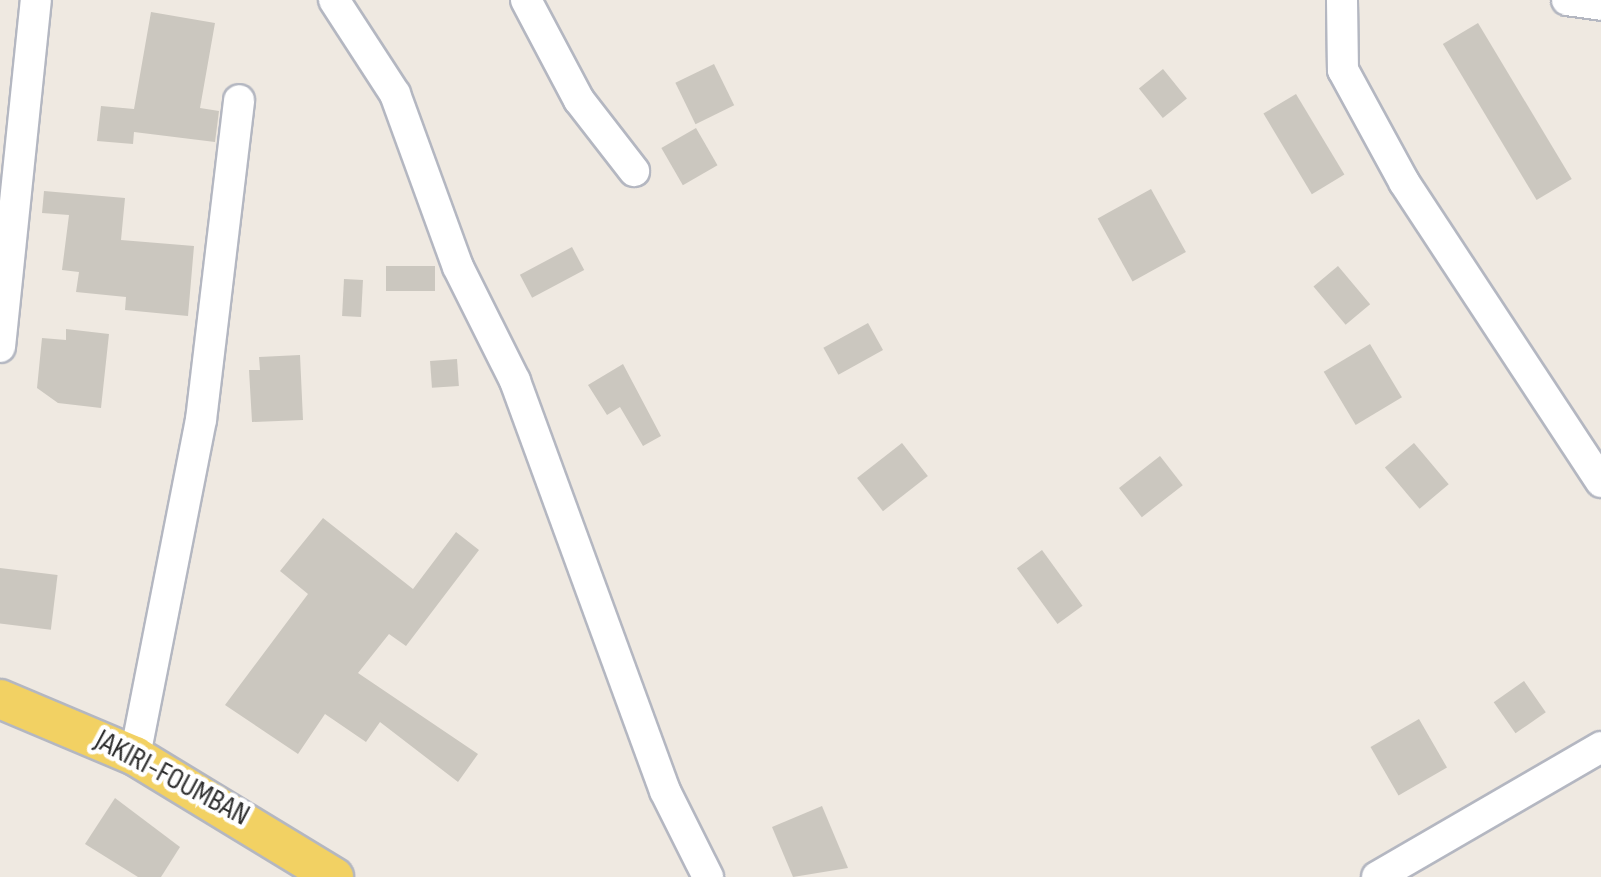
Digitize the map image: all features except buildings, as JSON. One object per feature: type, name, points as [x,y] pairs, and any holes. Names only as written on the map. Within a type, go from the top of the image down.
[{"type":"main road","name":"JAKIRI-FOUMBAN","points":[[0,699],[135,756],[334,877]]},
{"type":"street","points":[[0,347],[36,0]]},
{"type":"street","points":[[334,0],[395,94],[458,267],[515,381],[607,645],[708,877]]},
{"type":"street","points":[[526,0],[580,100],[634,171]]},
{"type":"street","points":[[1342,0],[1343,70],[1404,182],[1601,482]]},
{"type":"street","points":[[1567,0],[1601,5]]},
{"type":"street","points":[[135,756],[201,420],[239,100]]},
{"type":"street","points":[[1377,877],[1601,746]]}]
